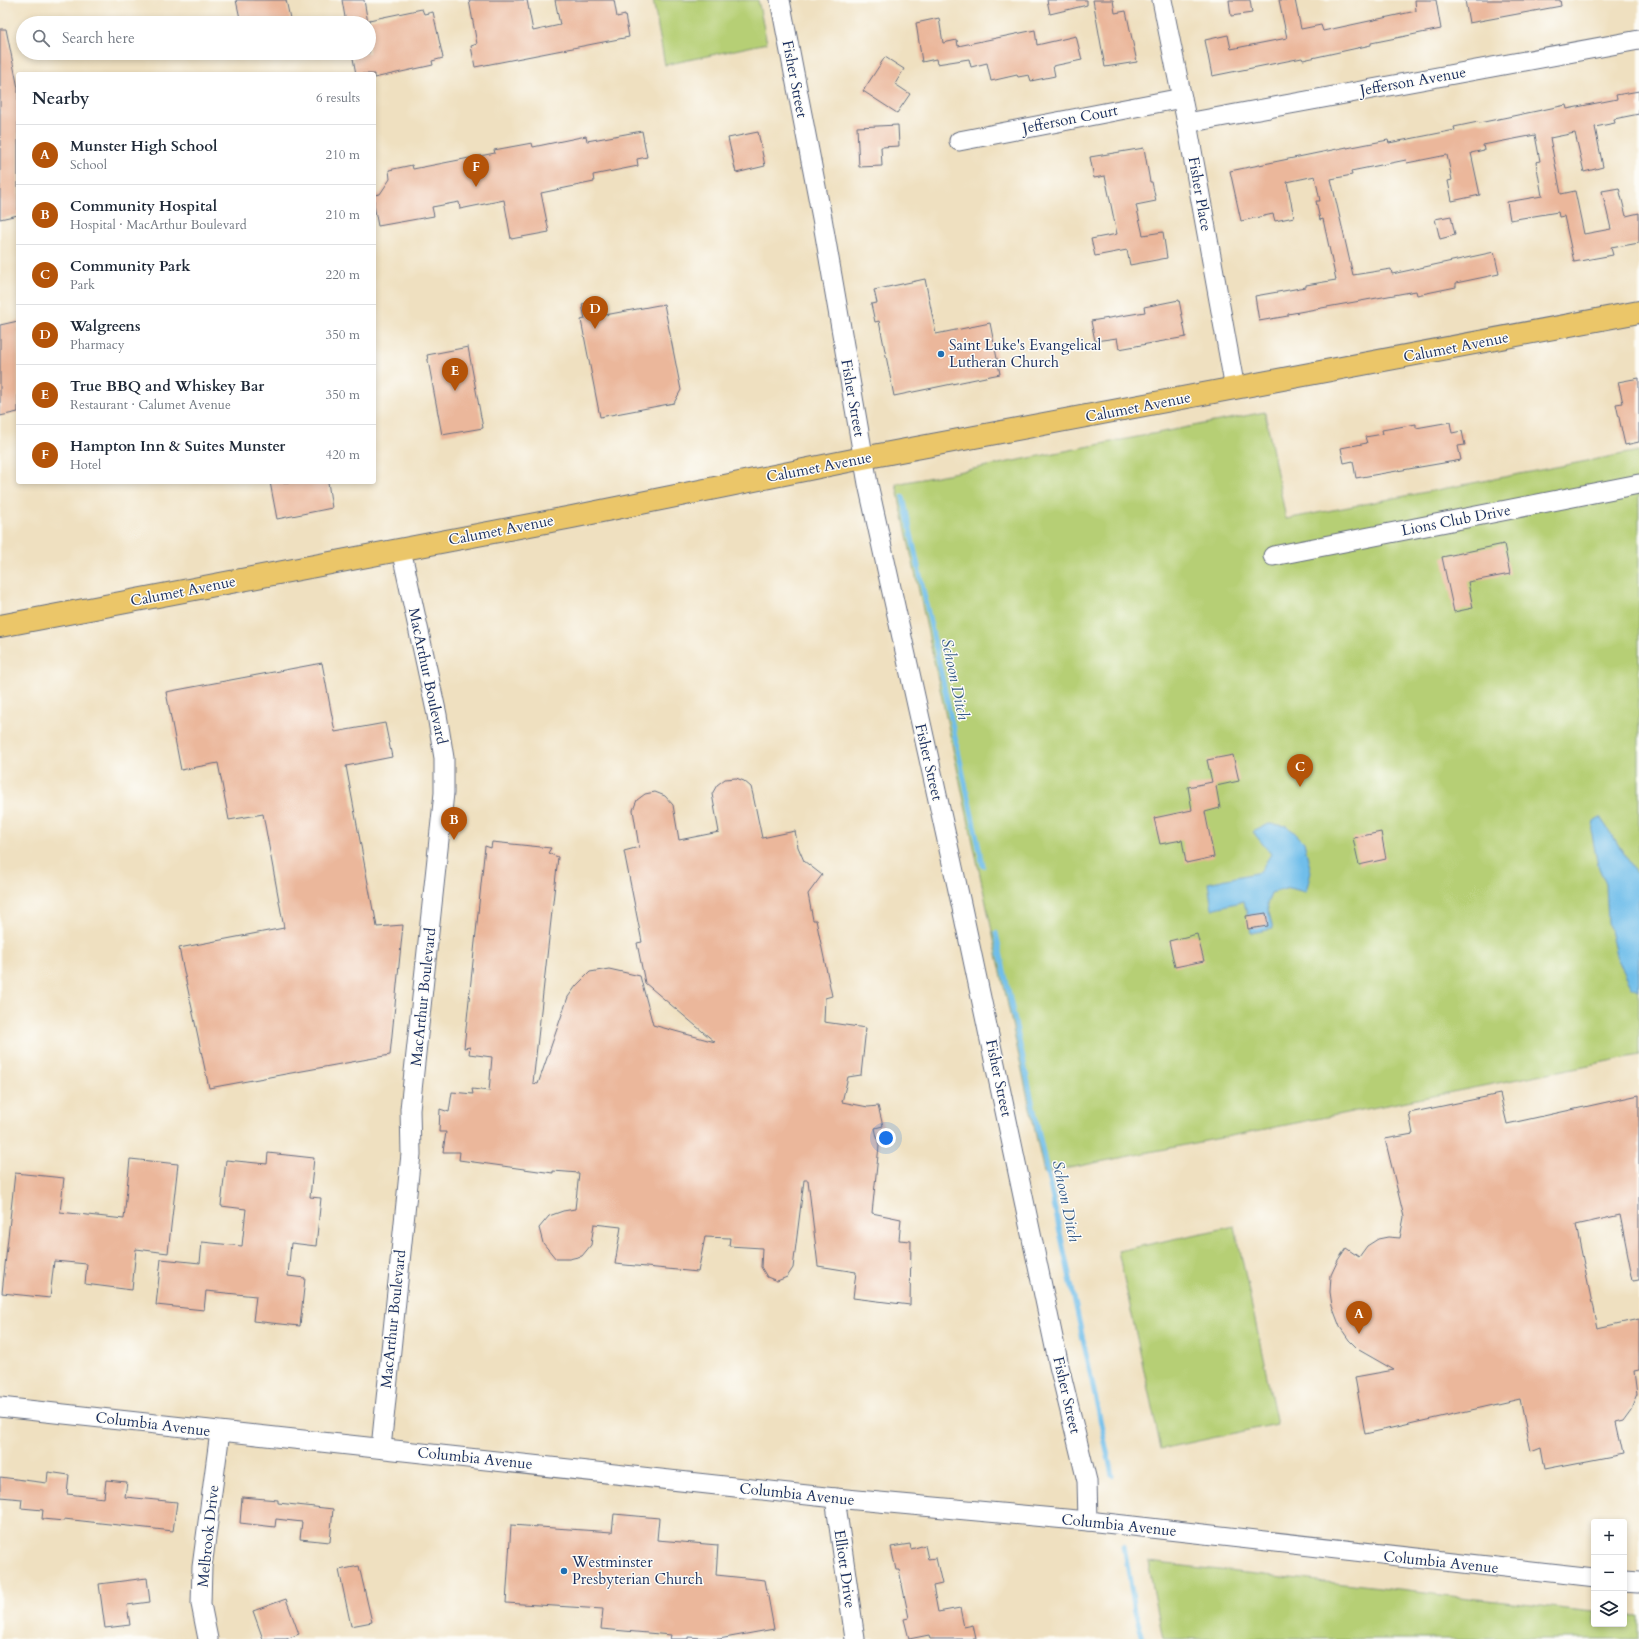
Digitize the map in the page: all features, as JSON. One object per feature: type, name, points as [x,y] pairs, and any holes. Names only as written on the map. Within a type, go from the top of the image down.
[{"type":"main road","name":"Calumet Avenue","points":[[0,626],[401,550],[863,458],[1639,312]]},
{"type":"street","name":"Fisher Street","points":[[780,0],[822,218],[863,458],[962,908],[1059,1366],[1087,1481],[1088,1521]]},
{"type":"street","name":"Fisher Place","points":[[1162,0],[1187,123],[1235,389]]},
{"type":"street","name":"Jefferson Avenue","points":[[1187,123],[1639,40]]},
{"type":"street","name":"Jefferson Court","points":[[959,141],[1182,98]]},
{"type":"street","name":"Lions Club Drive","points":[[1273,556],[1639,484]]},
{"type":"street","name":"MacArthur Boulevard","points":[[381,1448],[411,1154],[410,1109],[443,800],[444,765],[437,715],[401,550]]},
{"type":"street","name":"Columbia Avenue","points":[[0,1407],[835,1498],[1088,1521],[1591,1578]]},
{"type":"street","name":"Melbrook Drive","points":[[208,1639],[201,1604],[202,1567],[220,1432]]},
{"type":"street","name":"Elliott Drive","points":[[835,1498],[855,1639]]},
{"type":"street","points":[[1627,1582],[1639,1583]]},
{"type":"green space","points":[[653,0],[758,0],[767,43],[665,65]]},
{"type":"green space","points":[[1265,412],[1286,519],[1639,451],[1639,1055],[1044,1173],[896,484]]},
{"type":"green space","points":[[1235,1226],[1277,1424],[1161,1449],[1118,1251]]},
{"type":"green space","points":[[1148,1562],[1591,1612],[1591,1627],[1627,1627],[1627,1616],[1639,1617],[1639,1639],[1163,1639]]},
{"type":"water","points":[[1600,817],[1639,875],[1639,990],[1632,987],[1617,959],[1608,922],[1606,884],[1598,866],[1592,835],[1594,821]]},
{"type":"water","points":[[1269,824],[1288,826],[1304,842],[1311,872],[1306,892],[1289,888],[1271,893],[1267,904],[1273,929],[1251,933],[1244,901],[1212,909],[1208,883],[1260,872],[1271,854],[1253,832]]},
{"type":"building","points":[[236,0],[286,0],[289,16],[239,16]]},
{"type":"building","points":[[342,0],[364,0],[367,16],[345,16]]},
{"type":"building","points":[[469,0],[527,0],[533,31],[560,25],[555,0],[614,0],[617,17],[625,15],[629,37],[475,67],[471,46],[477,44]]},
{"type":"building","points":[[1047,0],[1087,0],[1087,5],[1050,14]]},
{"type":"building","points":[[1093,0],[1113,0],[1115,13],[1126,11],[1137,62],[1105,67]]},
{"type":"building","points":[[1229,0],[1250,0],[1252,13],[1231,16]]},
{"type":"building","points":[[1279,0],[1295,0],[1301,29],[1321,25],[1323,31],[1416,11],[1415,0],[1436,0],[1441,29],[1371,43],[1371,45],[1303,60],[1302,58],[1212,76],[1205,40],[1228,35],[1231,49],[1287,38]]},
{"type":"building","points":[[1465,0],[1560,0],[1561,6],[1469,23]]},
{"type":"building","points":[[422,9],[424,14],[433,12],[443,58],[432,61],[433,65],[376,78],[376,72],[356,72],[353,60],[376,60],[376,19]]},
{"type":"building","points":[[939,18],[943,43],[957,40],[958,46],[1035,30],[1037,45],[1076,36],[1082,60],[1053,66],[1055,76],[1031,81],[1029,75],[1018,77],[1017,75],[991,81],[987,63],[971,67],[969,59],[937,64],[936,59],[922,62],[916,23]]},
{"type":"building","points":[[0,29],[6,29],[16,78],[16,215],[0,219]]},
{"type":"building","points":[[885,57],[904,69],[895,84],[910,94],[897,113],[863,91]]},
{"type":"building","points":[[1639,91],[1639,114],[1614,119],[1615,123],[1595,127],[1603,167],[1584,172],[1575,133],[1550,138],[1561,194],[1575,191],[1584,234],[1611,229],[1602,191],[1619,188],[1626,216],[1639,213],[1639,243],[1611,248],[1613,255],[1574,262],[1564,216],[1559,217],[1558,212],[1510,220],[1507,202],[1542,196],[1536,162],[1540,161],[1535,135],[1483,145],[1484,150],[1471,153],[1480,195],[1452,201],[1448,181],[1452,180],[1447,155],[1407,163],[1406,160],[1351,171],[1352,175],[1331,179],[1353,275],[1391,269],[1392,274],[1494,252],[1499,274],[1456,283],[1456,287],[1417,295],[1416,291],[1288,314],[1288,316],[1259,321],[1255,296],[1336,280],[1323,219],[1320,220],[1316,201],[1320,201],[1315,176],[1287,182],[1294,217],[1275,221],[1273,214],[1241,221],[1230,171],[1347,147],[1388,140],[1389,143],[1455,130],[1454,127],[1566,105],[1567,109],[1617,99],[1616,95]]},
{"type":"building","points":[[898,125],[899,146],[881,147],[882,166],[859,167],[857,127]]},
{"type":"building","points":[[642,131],[647,157],[637,159],[638,166],[593,175],[594,182],[541,193],[549,232],[511,239],[504,200],[460,209],[459,202],[432,207],[434,216],[378,226],[376,216],[376,195],[380,194],[390,179],[389,170],[412,165],[413,169],[495,153],[494,150],[532,143],[533,147],[586,136],[587,141]]},
{"type":"building","points":[[758,132],[765,166],[736,173],[728,138]]},
{"type":"building","points":[[1144,148],[1150,182],[1152,182],[1156,201],[1136,205],[1143,235],[1163,232],[1167,258],[1130,265],[1127,250],[1095,256],[1091,239],[1117,234],[1105,176],[1094,178],[1090,157]]},
{"type":"building","points":[[1451,216],[1455,235],[1440,239],[1435,219]]},
{"type":"building","name":"Saint Luke's Evangelical Lutheran Church","points":[[925,279],[936,334],[990,323],[1000,374],[894,396],[879,321],[875,322],[871,304],[877,303],[874,290]]},
{"type":"building","points":[[602,300],[605,315],[664,304],[681,390],[674,403],[600,417],[581,320],[585,319],[582,304]]},
{"type":"building","points":[[1179,300],[1186,337],[1119,349],[1117,338],[1095,341],[1091,321],[1145,312],[1144,307]]},
{"type":"building","points":[[16,321],[16,412],[0,416],[0,325]]},
{"type":"building","points":[[468,347],[483,428],[442,435],[427,355]]},
{"type":"building","points":[[1639,378],[1639,442],[1625,445],[1616,404],[1623,403],[1618,382]]},
{"type":"building","points":[[1450,422],[1452,433],[1462,431],[1465,445],[1458,446],[1461,460],[1356,478],[1353,461],[1344,463],[1341,448],[1367,443],[1365,437],[1383,434],[1382,430],[1416,424],[1416,428]]},
{"type":"building","points":[[270,484],[328,484],[332,508],[277,519]]},
{"type":"building","points":[[1504,544],[1510,574],[1468,582],[1473,608],[1454,612],[1442,557]]},
{"type":"building","points":[[322,663],[335,732],[385,723],[392,757],[346,766],[377,927],[403,925],[390,1055],[209,1088],[179,948],[284,928],[263,814],[229,820],[218,763],[181,770],[166,692]]},
{"type":"building","points":[[1233,755],[1239,781],[1216,786],[1220,808],[1205,812],[1214,857],[1186,863],[1182,840],[1160,844],[1154,818],[1192,810],[1188,787],[1212,782],[1207,760]]},
{"type":"building","points":[[736,778],[744,781],[751,787],[762,838],[795,831],[798,847],[804,861],[822,875],[808,894],[813,920],[816,920],[832,996],[825,998],[824,1022],[866,1028],[861,1075],[848,1077],[842,1102],[868,1107],[878,1106],[883,1126],[875,1128],[879,1146],[872,1213],[901,1219],[899,1240],[911,1241],[910,1305],[853,1298],[856,1272],[818,1266],[808,1180],[804,1180],[793,1268],[787,1277],[777,1281],[767,1277],[761,1267],[762,1248],[729,1246],[730,1238],[705,1237],[698,1272],[615,1264],[621,1227],[594,1224],[591,1245],[582,1256],[569,1259],[556,1259],[543,1243],[539,1228],[549,1216],[575,1209],[579,1173],[553,1171],[553,1173],[459,1160],[460,1152],[443,1152],[446,1132],[439,1132],[440,1109],[449,1112],[452,1092],[473,1094],[472,1089],[489,1091],[492,1057],[469,1054],[470,1047],[464,1048],[485,846],[491,848],[492,842],[551,848],[548,853],[558,857],[533,1083],[538,1084],[568,997],[576,986],[590,972],[609,969],[640,976],[653,1025],[715,1042],[645,983],[637,943],[642,942],[624,851],[639,847],[633,810],[637,800],[645,794],[655,792],[665,796],[673,805],[679,840],[719,832],[712,794],[717,785],[725,779]]},
{"type":"building","points":[[1381,832],[1386,859],[1359,865],[1353,838]]},
{"type":"building","points":[[1266,913],[1268,926],[1248,929],[1246,916]]},
{"type":"building","points":[[1197,934],[1204,961],[1175,967],[1169,941]]},
{"type":"building","points":[[1500,1094],[1507,1124],[1639,1095],[1639,1280],[1633,1281],[1620,1215],[1576,1225],[1597,1328],[1639,1319],[1639,1370],[1634,1371],[1637,1395],[1631,1409],[1623,1420],[1615,1422],[1622,1454],[1545,1469],[1541,1447],[1531,1451],[1520,1399],[1365,1434],[1355,1377],[1394,1370],[1359,1350],[1349,1340],[1340,1327],[1332,1306],[1330,1292],[1331,1275],[1346,1248],[1359,1257],[1367,1246],[1378,1239],[1388,1237],[1400,1238],[1404,1217],[1385,1139],[1413,1134],[1409,1113]]},
{"type":"building","points":[[268,1153],[314,1158],[310,1197],[321,1198],[316,1246],[291,1243],[288,1276],[305,1278],[300,1326],[253,1321],[256,1296],[206,1291],[204,1310],[156,1305],[161,1259],[200,1263],[202,1242],[242,1246],[246,1209],[221,1206],[226,1160],[267,1164]]},
{"type":"building","points":[[130,1159],[178,1164],[168,1253],[136,1249],[132,1290],[85,1284],[87,1264],[54,1261],[50,1298],[2,1293],[15,1173],[64,1178],[60,1212],[124,1219]]},
{"type":"building","points":[[48,1472],[69,1475],[67,1494],[104,1498],[106,1480],[127,1482],[125,1497],[177,1502],[173,1531],[64,1519],[64,1521],[42,1519],[43,1510],[21,1508],[22,1499],[0,1497],[0,1477],[47,1483]]},
{"type":"building","points":[[242,1497],[278,1500],[278,1503],[333,1509],[330,1542],[300,1539],[302,1522],[276,1519],[275,1527],[240,1523]]},
{"type":"building","points":[[614,1514],[659,1518],[657,1540],[718,1545],[716,1575],[765,1580],[774,1629],[719,1639],[688,1637],[688,1639],[670,1639],[671,1635],[601,1629],[603,1609],[506,1603],[511,1525],[612,1532]]},
{"type":"building","points":[[910,1544],[911,1549],[925,1545],[928,1559],[936,1558],[942,1584],[933,1586],[938,1612],[960,1608],[964,1627],[973,1625],[976,1639],[930,1639],[929,1635],[909,1639],[904,1619],[909,1618],[899,1570],[896,1570],[891,1547]]},
{"type":"building","points":[[359,1566],[372,1622],[351,1626],[339,1570]]},
{"type":"building","points":[[147,1578],[150,1602],[127,1605],[130,1625],[105,1628],[99,1584]]},
{"type":"building","points":[[286,1599],[299,1634],[286,1639],[263,1639],[253,1611]]},
{"type":"waterway","name":"Schoon Ditch","points":[[903,497],[983,866]]},
{"type":"waterway","name":"Schoon Ditch","points":[[996,933],[1112,1475]]},
{"type":"waterway","name":"Schoon Ditch","points":[[1124,1546],[1135,1611],[1143,1639]]},
{"type":"place","name":"Hampton Inn & Suites Munster","points":[[476,187]]},
{"type":"place","name":"Walgreens","points":[[595,329]]},
{"type":"place","name":"Saint Luke's Evangelical Lutheran Church","points":[[941,354]]},
{"type":"place","name":"True BBQ and Whiskey Bar","points":[[455,391]]},
{"type":"place","name":"Community Park","points":[[1300,787]]},
{"type":"place","name":"Community Hospital","points":[[454,840]]},
{"type":"place","name":"Munster High School","points":[[1359,1334]]},
{"type":"place","name":"Westminster Presbyterian Church","points":[[564,1571]]}]
